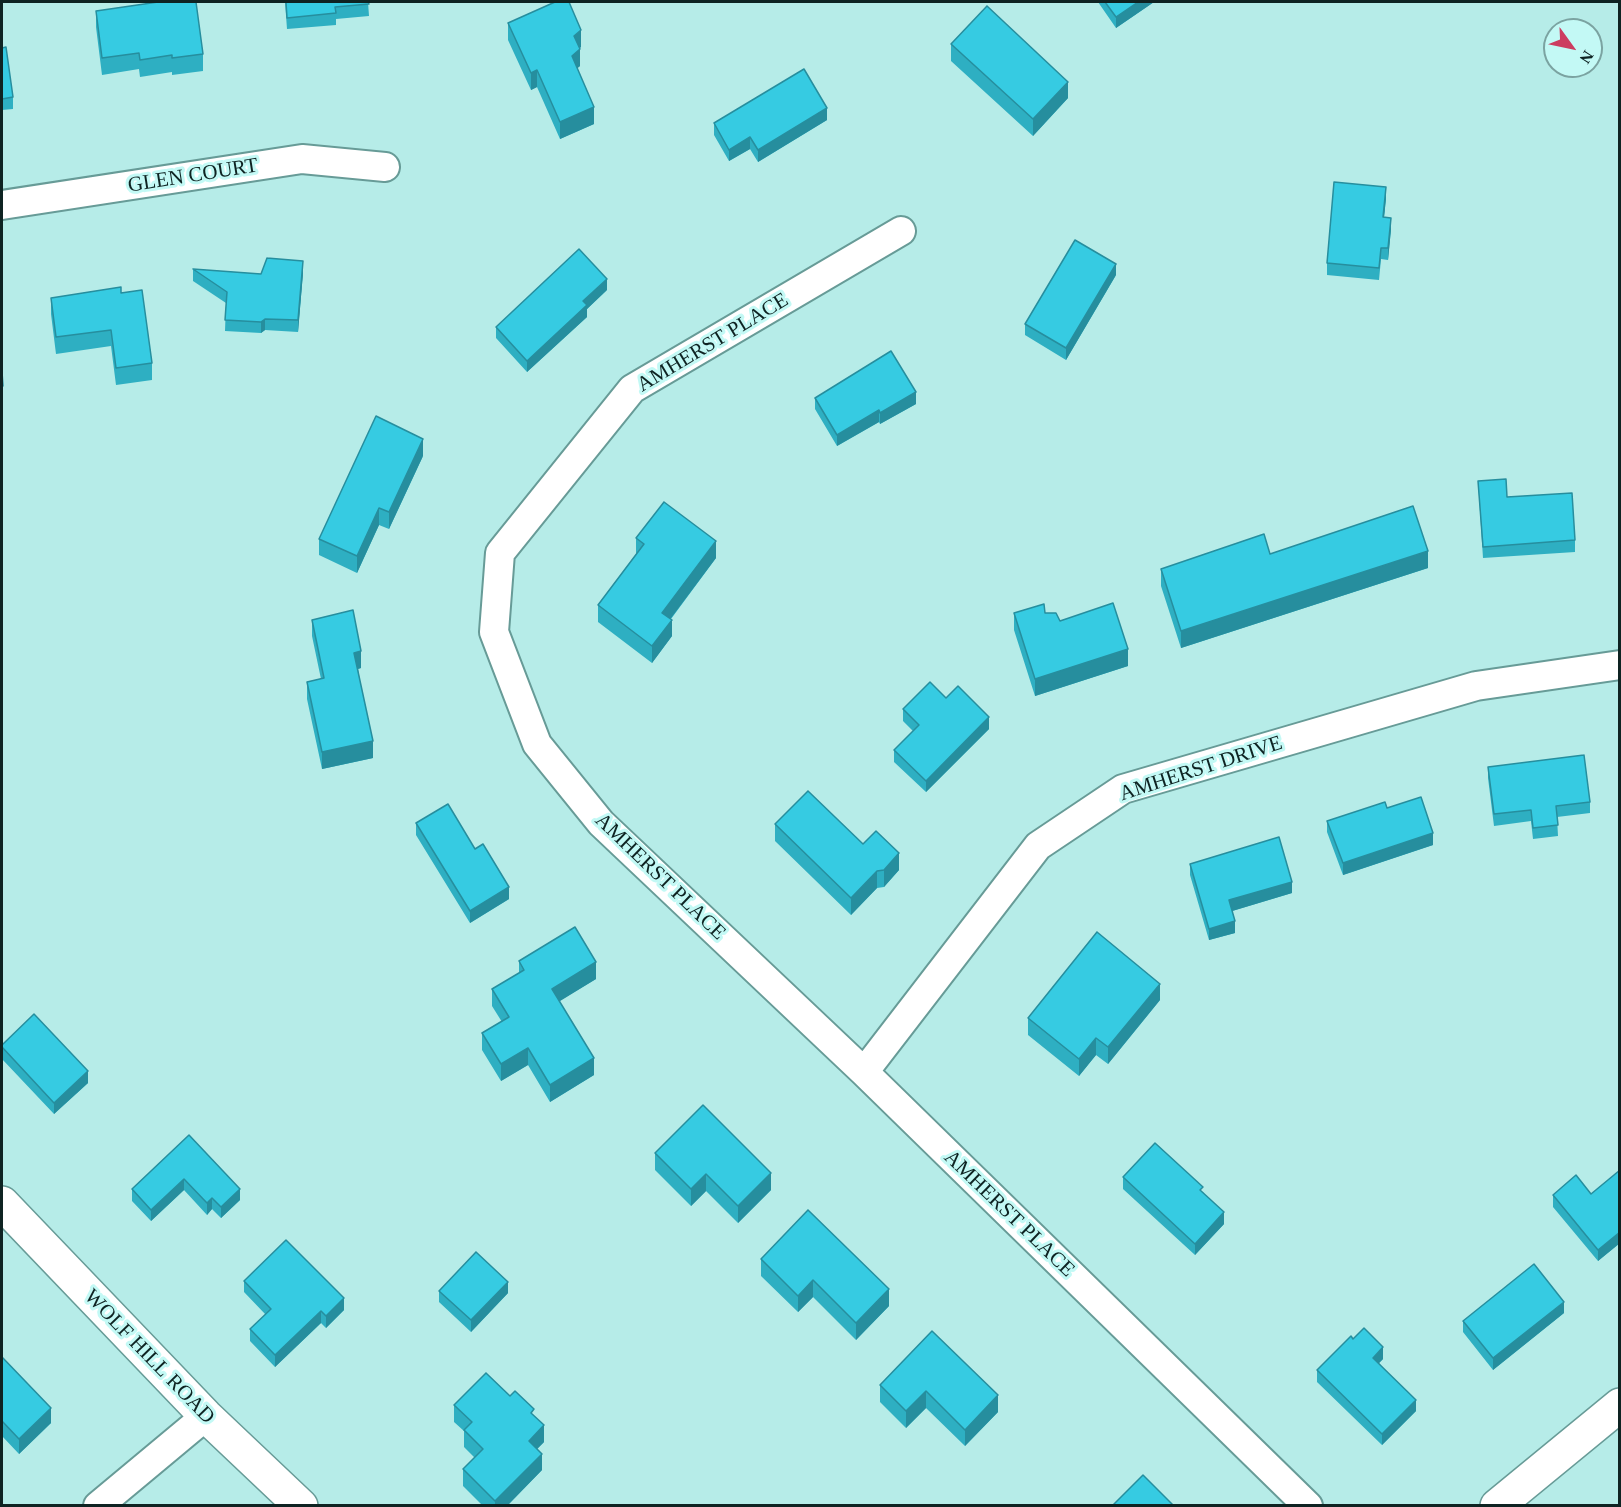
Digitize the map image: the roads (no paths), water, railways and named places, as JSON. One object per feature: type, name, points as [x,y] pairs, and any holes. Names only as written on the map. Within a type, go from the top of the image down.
[{"type":"street","name":"GLEN COURT","points":[[2,205],[302,159],[385,167]]},
{"type":"street","name":"AMHERST PLACE","points":[[901,231],[632,389],[500,553],[494,632],[537,744],[602,823],[864,1072],[1308,1506]]},
{"type":"street","name":"AMHERST DRIVE","points":[[864,1072],[1038,846],[1123,789],[1476,686],[1620,664]]},
{"type":"street","name":"WOLF HILL ROAD","points":[[2,1203],[206,1416],[301,1506]]},
{"type":"street","points":[[1497,1506],[1620,1405]]},
{"type":"street","points":[[98,1506],[206,1416]]}]
